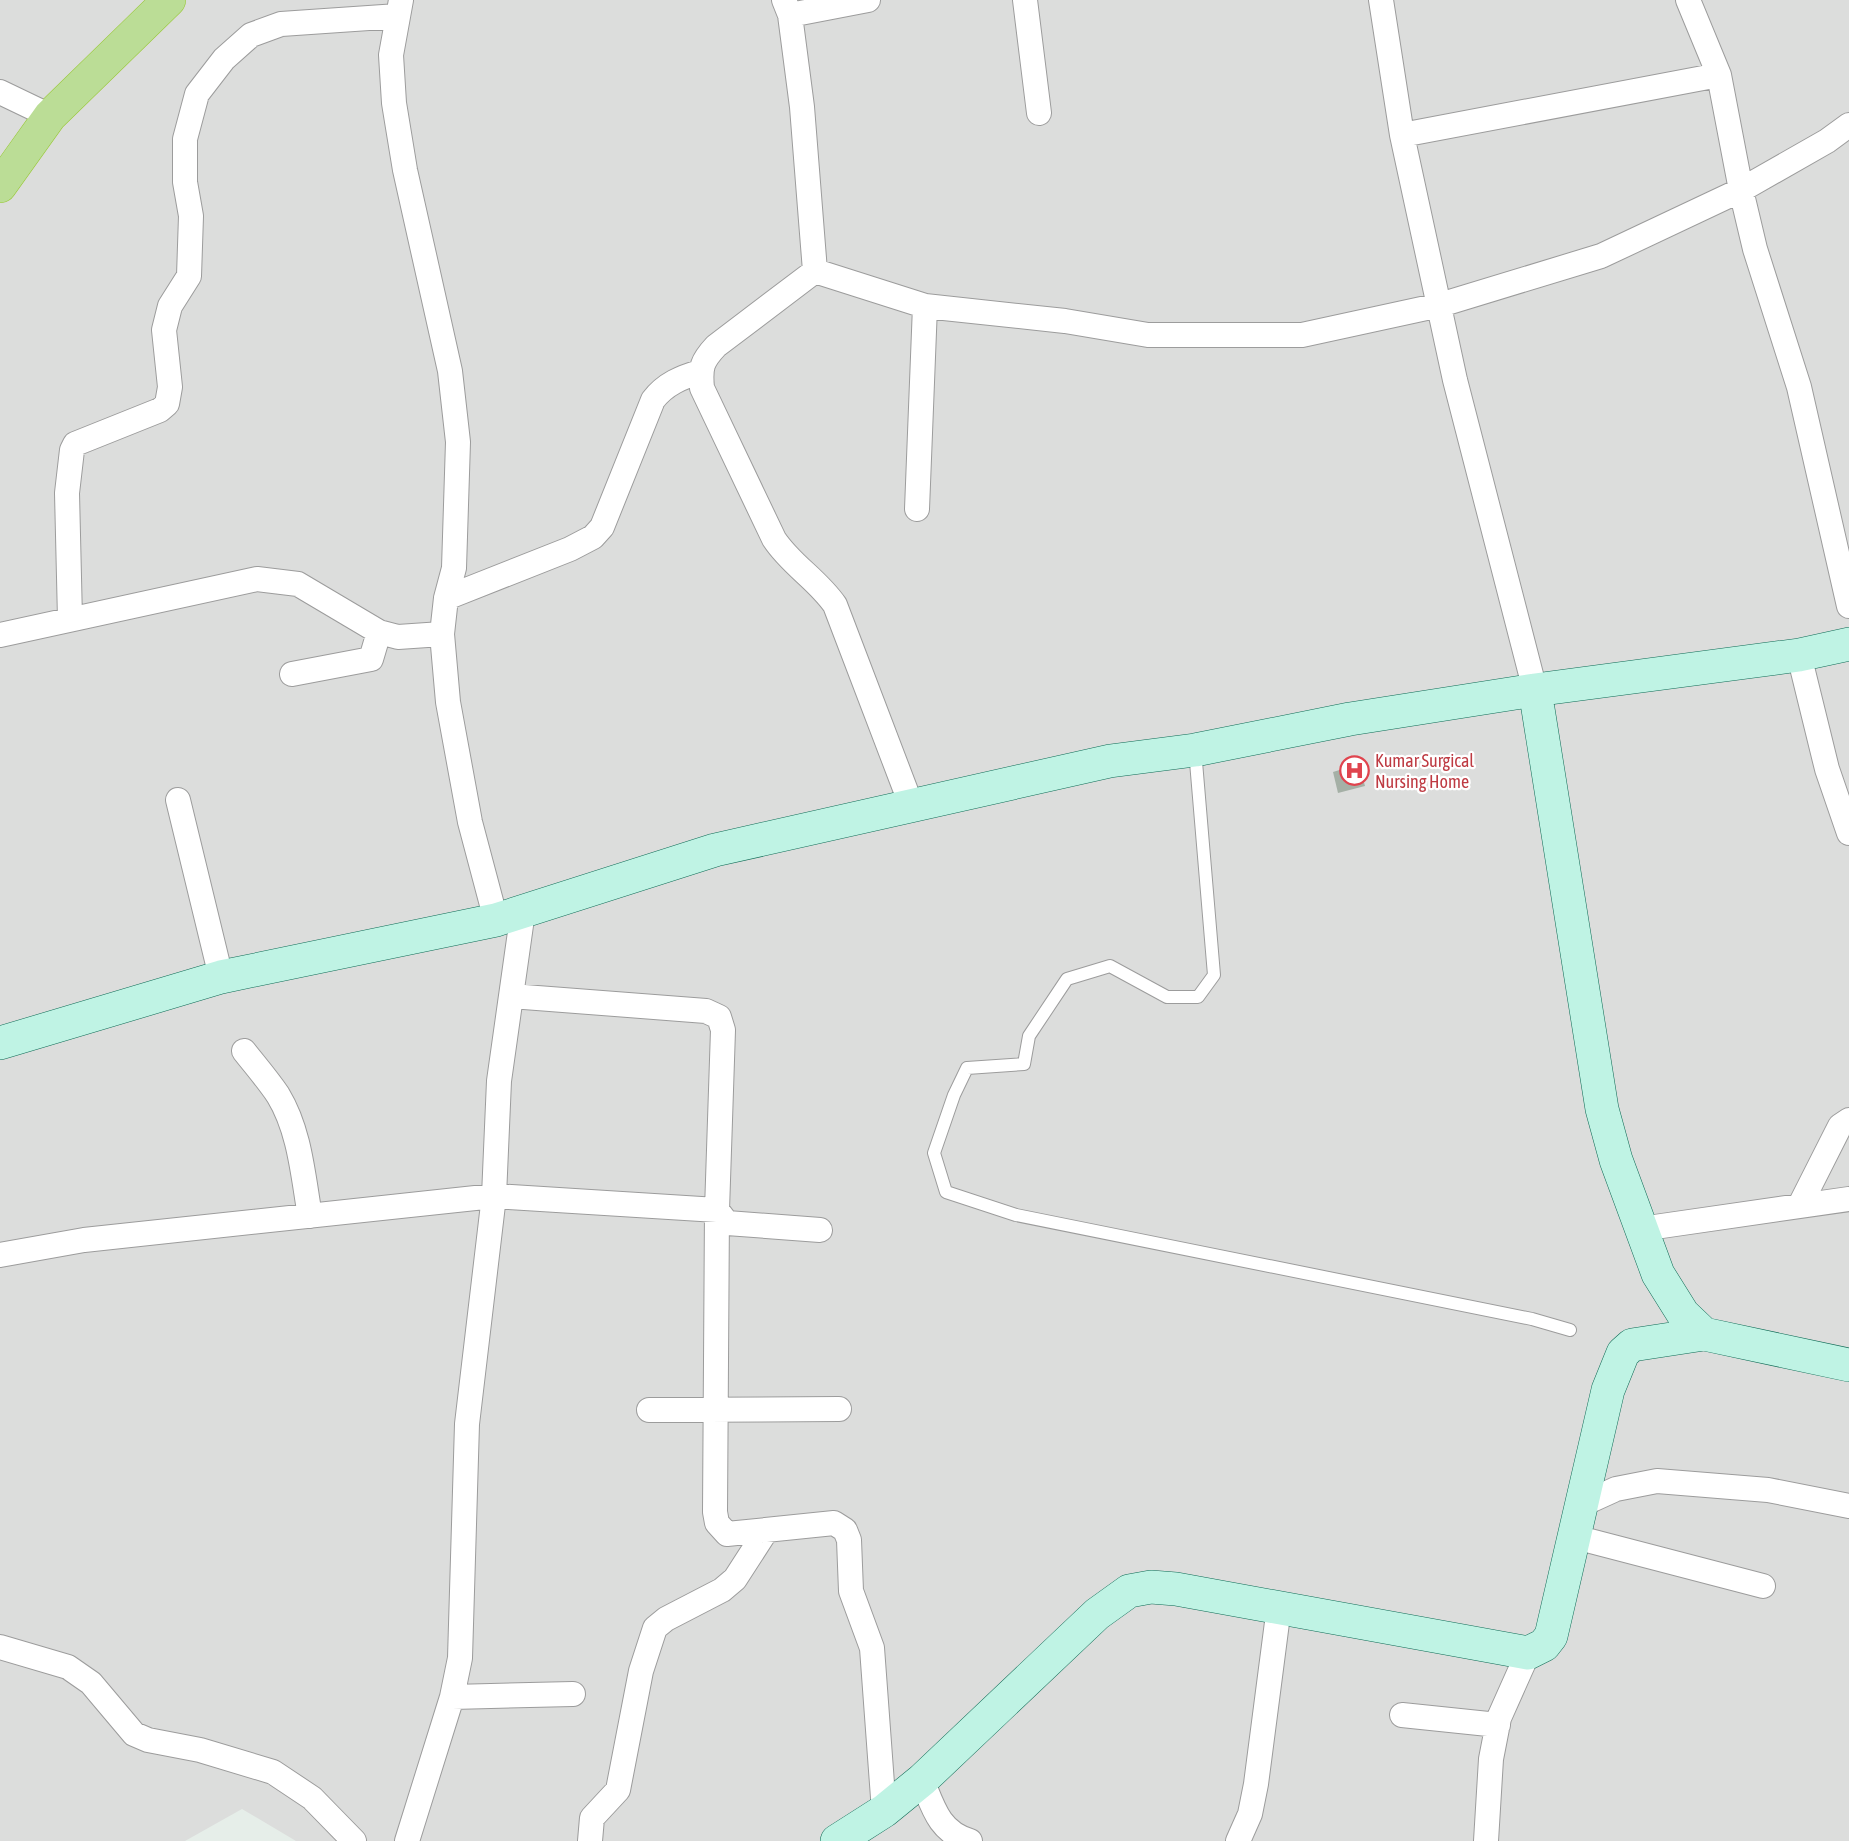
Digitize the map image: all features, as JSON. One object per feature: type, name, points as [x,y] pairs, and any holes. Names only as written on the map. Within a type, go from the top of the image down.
[{"type":"highway","points":[[0,186],[50,116],[169,0]]},
{"type":"street","points":[[815,271],[802,107],[787,8],[868,0]]},
{"type":"street","points":[[1025,0],[1039,113]]},
{"type":"street","points":[[1381,0],[1402,135],[1455,381],[1535,690],[1602,1109],[1616,1160],[1658,1274],[1683,1314],[1704,1334]]},
{"type":"street","points":[[1689,0],[1719,75],[1755,249],[1799,387],[1849,606]]},
{"type":"street","points":[[70,619],[67,493],[72,450],[75,444],[160,410],[167,404],[170,387],[164,330],[170,306],[189,276],[191,216],[185,182],[185,139],[197,94],[224,59],[250,35],[281,24],[399,8],[391,55],[394,103],[405,170],[450,371],[458,442],[454,568],[442,634],[448,702],[470,822],[509,916],[511,996],[499,1081],[494,1196],[467,1424],[460,1658],[452,1696],[407,1841]]},
{"type":"street","points":[[1402,135],[1719,75]]},
{"type":"street","points":[[0,92],[50,116]]},
{"type":"street","points":[[815,271],[925,306],[1065,321],[1148,335],[1242,337],[1302,335],[1440,305],[1601,256],[1741,190],[1827,141],[1849,125]]},
{"type":"street","points":[[815,271],[716,346],[705,358],[700,372],[702,387],[774,539],[783,553],[824,589],[835,605],[912,807]]},
{"type":"street","points":[[917,509],[925,306]]},
{"type":"street","points":[[447,598],[570,549],[592,537],[602,527],[653,400],[660,391],[683,377],[700,372]]},
{"type":"street","points":[[0,635],[257,579],[298,584],[379,632],[398,637],[442,634]]},
{"type":"street","points":[[292,674],[370,659],[379,632]]},
{"type":"street","points":[[0,1043],[220,977],[509,916],[715,850],[1110,761],[1195,750],[1350,719],[1535,690],[1799,655],[1849,644]]},
{"type":"street","points":[[1799,655],[1827,769],[1849,833]]},
{"type":"street","points":[[178,800],[220,977]]},
{"type":"street","points":[[511,996],[706,1011],[719,1017],[723,1030],[717,1210],[715,1512],[717,1523],[727,1534],[834,1523],[845,1530],[849,1540],[851,1591],[872,1648],[884,1811]]},
{"type":"street","points":[[244,1050],[278,1096],[289,1119],[298,1146],[310,1216]]},
{"type":"street","points":[[1800,1205],[1840,1126],[1849,1120]]},
{"type":"street","points":[[0,1255],[84,1240],[494,1196],[717,1210],[727,1223],[820,1230]]},
{"type":"street","points":[[1641,1229],[1849,1198]]},
{"type":"street","points":[[837,1841],[884,1811],[922,1780],[1097,1614],[1129,1591],[1151,1587],[1176,1588],[1528,1653],[1544,1645],[1551,1636],[1608,1390],[1623,1353],[1623,1343],[1704,1334],[1849,1365]]},
{"type":"street","points":[[649,1410],[839,1409]]},
{"type":"street","points":[[1583,1504],[1616,1489],[1657,1481],[1768,1490],[1849,1506]]},
{"type":"street","points":[[590,1841],[592,1818],[618,1790],[641,1671],[655,1628],[666,1619],[722,1590],[735,1579],[766,1531]]},
{"type":"street","points":[[1575,1537],[1763,1586]]},
{"type":"street","points":[[1238,1841],[1250,1814],[1256,1784],[1279,1607]]},
{"type":"street","points":[[0,1647],[68,1667],[91,1683],[134,1734],[148,1740],[200,1750],[273,1772],[312,1798],[354,1841]]},
{"type":"street","points":[[1486,1841],[1491,1759],[1498,1725],[1528,1653]]},
{"type":"street","points":[[452,1696],[573,1694]]},
{"type":"street","points":[[1402,1715],[1498,1725]]},
{"type":"street","points":[[922,1780],[934,1810],[946,1829],[958,1838],[970,1841]]},
{"type":"lane","points":[[1195,750],[1214,975],[1198,997],[1167,998],[1110,966],[1067,979],[1029,1036],[1024,1064],[967,1068],[954,1095],[934,1153],[946,1192],[1016,1215],[1532,1319],[1570,1330]]},
{"type":"shaded area","points":[[0,0],[1849,0],[1849,1841],[296,1841],[242,1809],[185,1841],[0,1841]]},
{"type":"building","points":[[1359,764],[1365,786],[1338,793],[1333,772]]},
{"type":"place","name":"Kumar Surgical Nursing Home","points":[[1354,770]]}]
